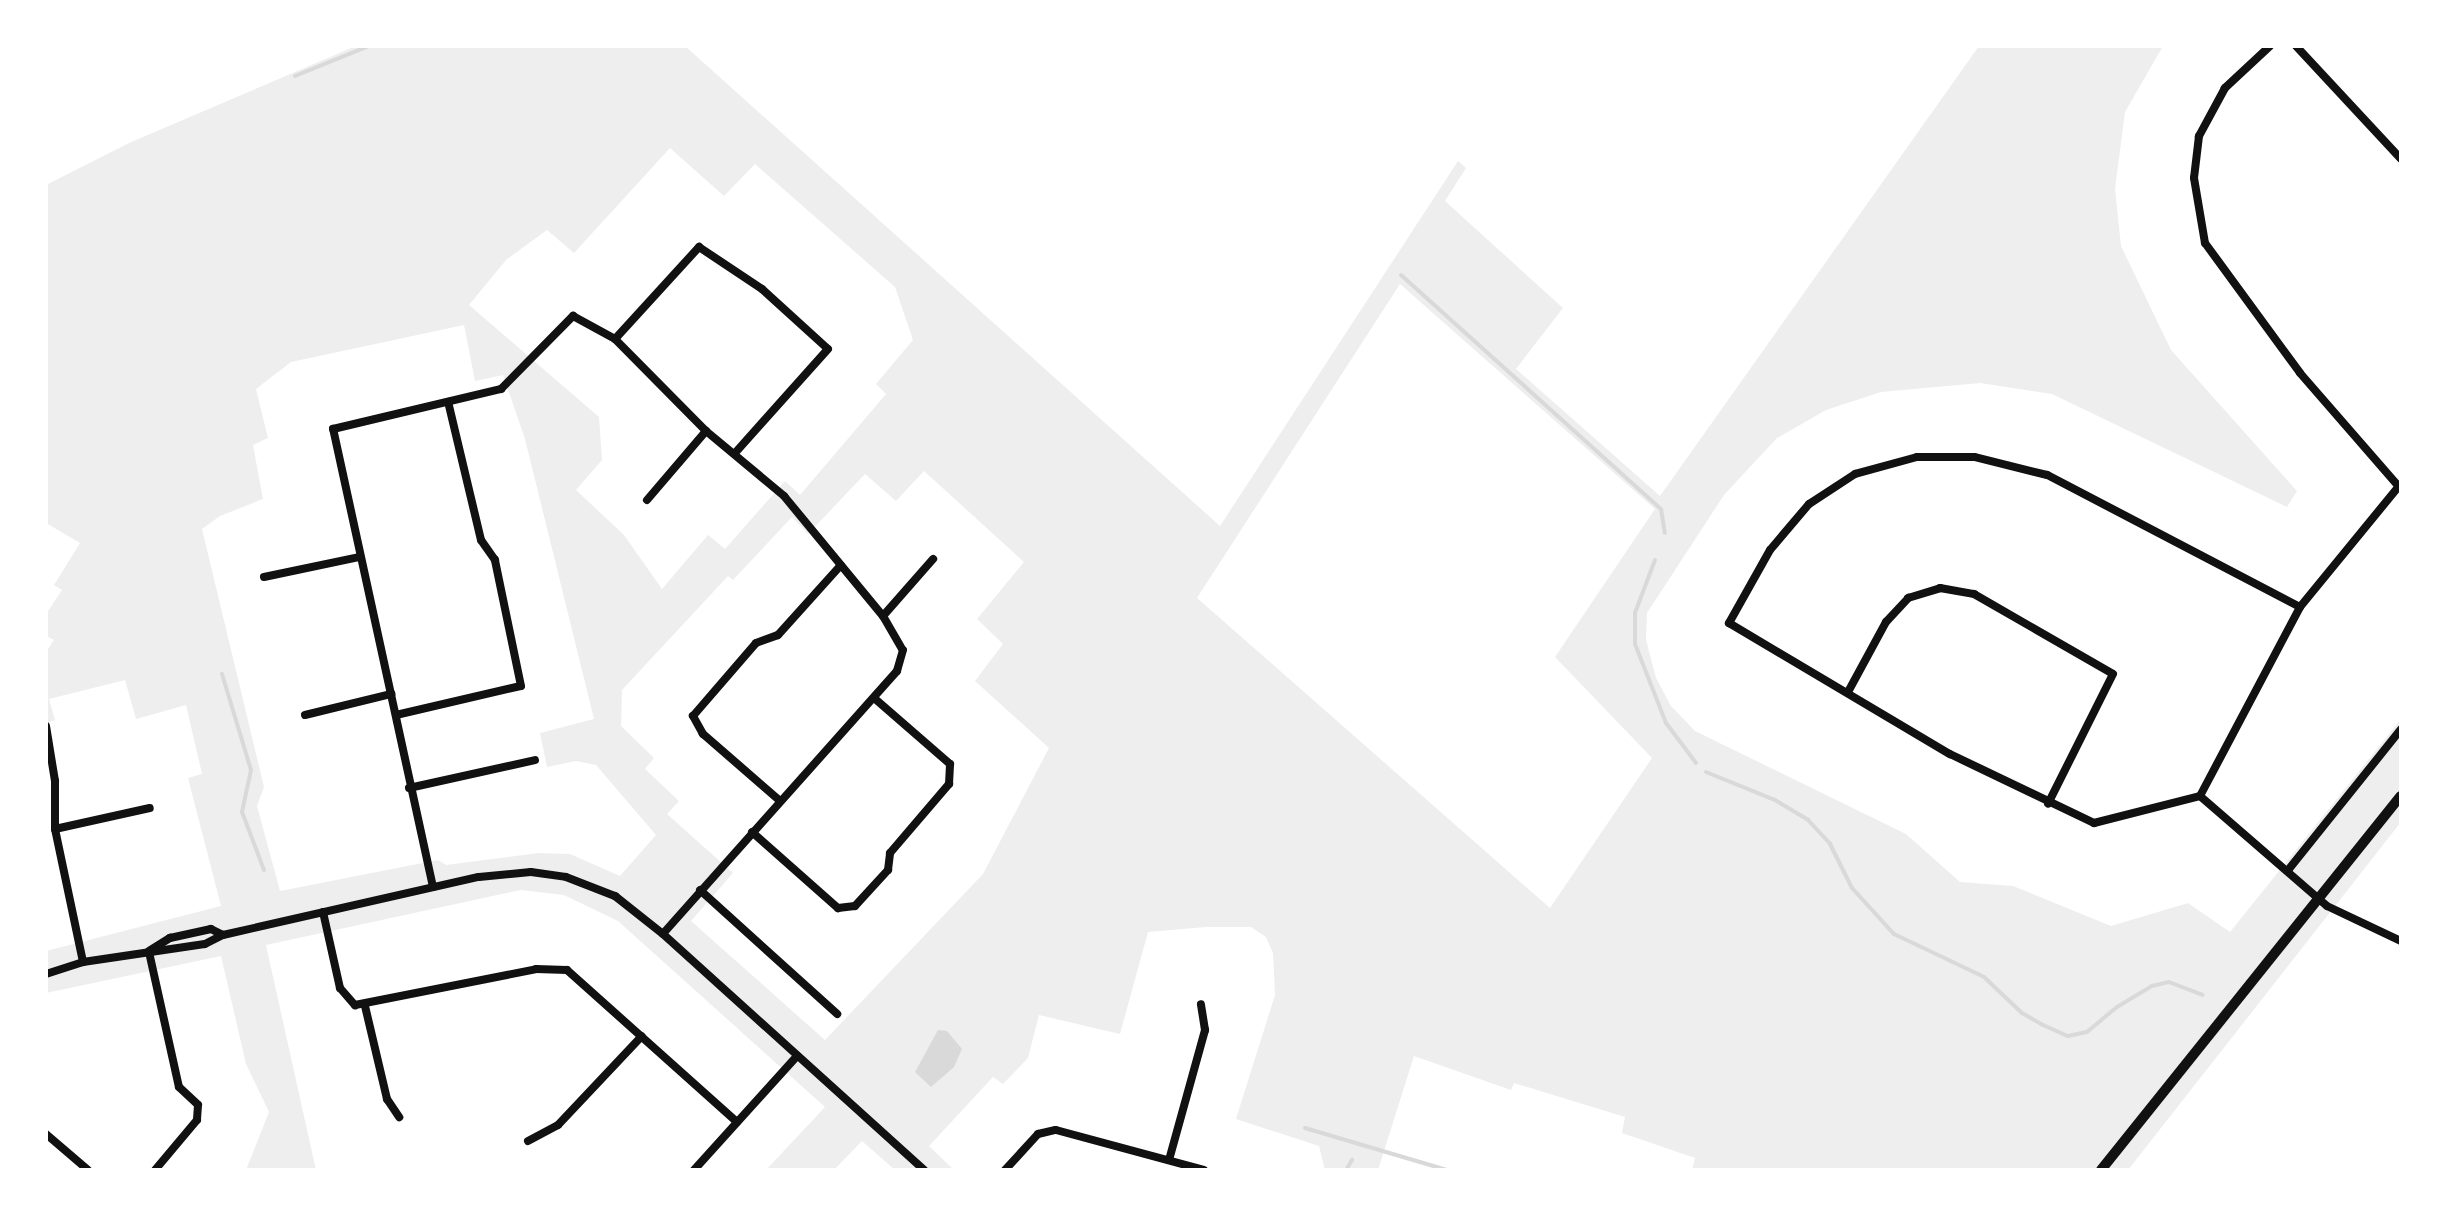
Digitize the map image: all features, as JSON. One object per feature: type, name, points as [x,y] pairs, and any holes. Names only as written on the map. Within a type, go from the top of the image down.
[{"type":"street","points":[[2270,46],[2225,88],[2199,136],[2194,178],[2205,243],[2300,373],[2400,486],[2300,607],[2200,796],[2094,823],[2048,804],[1729,623],[1770,550],[1809,504],[1855,474],[1917,457],[1974,457],[2047,475],[2300,607]]},
{"type":"street","points":[[2296,46],[2401,159]]},
{"type":"street","points":[[615,339],[699,247],[762,289],[828,349],[736,452]]},
{"type":"street","points":[[433,887],[333,429],[510,384],[573,316],[615,339],[706,431],[736,452],[784,496],[899,639],[902,660],[874,698],[779,800],[663,934]]},
{"type":"street","points":[[396,715],[521,686],[495,560],[481,540],[448,402]]},
{"type":"street","points":[[647,500],[706,431]]},
{"type":"street","points":[[264,577],[360,557]]},
{"type":"street","points":[[883,616],[933,559]]},
{"type":"street","points":[[779,800],[703,734],[693,716],[756,643],[778,635],[841,565]]},
{"type":"street","points":[[1848,692],[1886,622],[1908,598],[1940,588],[1984,600],[2113,674],[2048,804]]},
{"type":"street","points":[[305,715],[391,694]]},
{"type":"street","points":[[752,832],[838,908],[855,906],[888,870],[890,853],[949,784],[950,764],[874,698]]},
{"type":"street","points":[[46,726],[55,829],[83,962]]},
{"type":"street","points":[[2289,869],[2401,729]]},
{"type":"street","points":[[409,788],[535,760]]},
{"type":"street","points":[[2200,796],[2318,896],[2401,941]]},
{"type":"street","points":[[2101,1170],[2401,796]]},
{"type":"street","points":[[55,829],[150,808]]},
{"type":"street","points":[[46,974],[83,962],[205,944],[223,935],[433,887],[511,873],[566,877],[615,896],[663,934],[921,1169]]},
{"type":"street","points":[[700,890],[837,1014]]},
{"type":"street","points":[[323,912],[340,988],[355,1005],[365,1006],[554,968],[577,977],[737,1122]]},
{"type":"street","points":[[149,952],[179,1087],[198,1105],[197,1120],[155,1170]]},
{"type":"street","points":[[1169,1160],[1205,1030],[1201,1004]]},
{"type":"street","points":[[365,1006],[387,1099],[399,1117]]},
{"type":"street","points":[[528,1141],[558,1125],[642,1036]]},
{"type":"street","points":[[694,1170],[797,1056]]},
{"type":"street","points":[[1005,1170],[1029,1142],[1047,1131],[1204,1170]]},
{"type":"street","points":[[46,1134],[88,1170]]},
{"type":"shaded area","points":[[356,46],[685,46],[1220,526],[1458,161],[1466,168],[1445,201],[1563,308],[1516,369],[1660,496],[1979,46],[2163,46],[2125,112],[2115,189],[2121,246],[2171,350],[2297,491],[2287,507],[2052,394],[1980,383],[1881,392],[1826,410],[1777,438],[1724,495],[1647,613],[1646,640],[1656,678],[1671,706],[1695,731],[1906,834],[1960,882],[2013,886],[2111,926],[2188,903],[2230,932],[2401,719],[2401,822],[2128,1170],[1692,1170],[1695,1158],[1622,1133],[1625,1117],[1514,1083],[1511,1090],[1414,1056],[1378,1170],[1325,1170],[1319,1146],[1236,1119],[1275,995],[1273,953],[1266,937],[1251,927],[1206,927],[1148,932],[1120,1034],[1039,1015],[1028,1058],[1003,1084],[993,1077],[929,1146],[954,1170],[895,1170],[862,1141],[834,1170],[766,1170],[825,1107],[618,921],[564,895],[521,890],[266,945],[316,1170],[246,1170],[269,1112],[246,1064],[221,956],[46,993],[46,951],[221,906],[188,778],[202,774],[186,705],[136,719],[125,680],[49,699],[55,720],[46,723],[46,652],[54,640],[46,636],[46,614],[62,590],[54,585],[80,543],[46,523],[46,185],[129,143]],"holes":[[[670,148],[724,196],[755,164],[895,287],[913,340],[876,384],[886,394],[800,495],[785,481],[725,549],[708,535],[662,589],[624,535],[576,490],[602,460],[599,417],[469,305],[506,260],[547,230],[574,253]],[[1400,284],[1655,509],[1555,657],[1652,758],[1550,908],[1197,598]],[[464,325],[475,381],[503,375],[525,439],[594,719],[540,733],[547,767],[576,761],[596,765],[656,835],[620,876],[570,854],[539,853],[446,865],[438,860],[280,891],[257,806],[264,787],[202,529],[220,516],[263,499],[253,445],[268,438],[256,389],[291,362]],[[924,471],[1024,562],[977,619],[1003,644],[975,681],[1049,748],[983,874],[825,1040],[691,921],[733,873],[667,814],[679,801],[645,769],[654,758],[621,726],[622,690],[728,576],[733,580],[792,517],[808,534],[865,474],[896,501]]]},
{"type":"shaded area","points":[[938,1030],[947,1031],[962,1049],[954,1067],[931,1087],[915,1072]]},
{"type":"waterway","points":[[295,76],[369,46]]},
{"type":"waterway","points":[[1401,275],[1661,509],[1665,533]]},
{"type":"waterway","points":[[1655,560],[1635,613],[1635,644],[1666,723],[1696,763]]},
{"type":"waterway","points":[[222,674],[251,770],[242,812],[264,870]]},
{"type":"waterway","points":[[1706,772],[1775,800],[1808,820],[1830,844],[1852,888],[1894,934],[1984,977],[2022,1013],[2043,1025],[2068,1036],[2087,1032],[2117,1007],[2152,986],[2169,982],[2203,995]]},
{"type":"waterway","points":[[1305,1128],[1447,1170]]},
{"type":"waterway","points":[[1346,1170],[1352,1160]]}]
